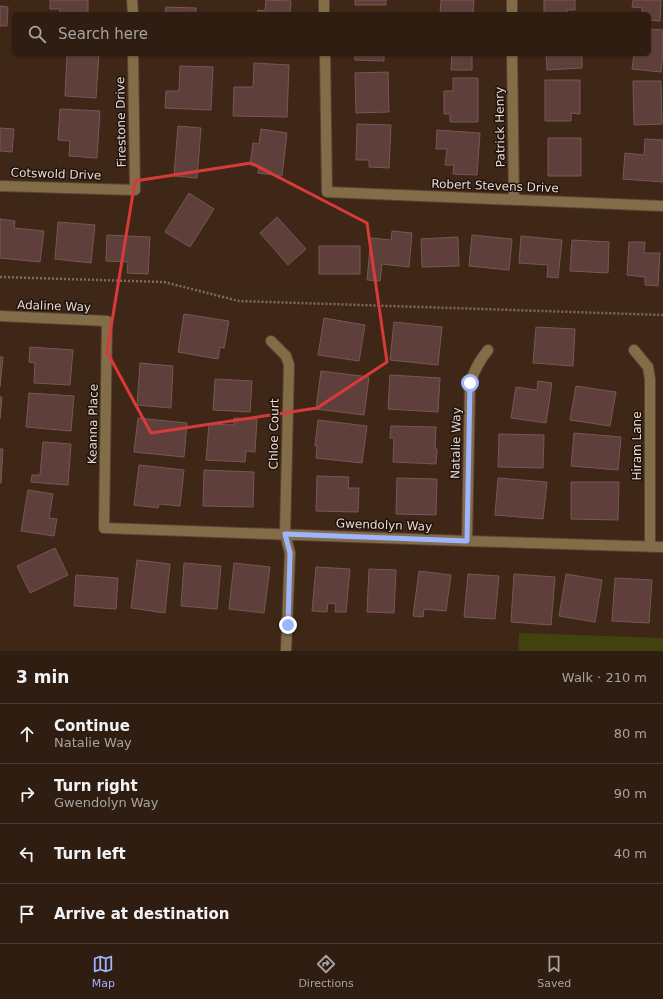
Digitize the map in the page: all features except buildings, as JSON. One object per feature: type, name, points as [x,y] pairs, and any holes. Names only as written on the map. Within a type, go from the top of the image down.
[{"type":"street","points":[[132,0],[133,12]]},
{"type":"street","points":[[324,0],[324,12]]},
{"type":"street","points":[[512,0],[512,12]]},
{"type":"street","name":"Firestone Drive","points":[[133,56],[135,190]]},
{"type":"street","name":"Robert Stevens Drive","points":[[325,56],[327,192],[663,206]]},
{"type":"street","name":"Patrick Henry","points":[[512,56],[514,200]]},
{"type":"street","name":"Cotswold Drive","points":[[0,186],[135,190]]},
{"type":"street","name":"Adaline Way","points":[[0,316],[107,321]]},
{"type":"street","name":"Keanna Place","points":[[104,528],[107,321]]},
{"type":"street","name":"Chloe Court","points":[[271,341],[286,356],[289,365],[285,534],[290,553],[286,651]]},
{"type":"street","name":"Natalie Way","points":[[467,541],[470,383],[474,370],[480,359],[488,350]]},
{"type":"street","name":"Hiram Lane","points":[[634,350],[648,367],[650,379],[650,547]]},
{"type":"street","name":"Gwendolyn Way","points":[[104,528],[663,547]]},
{"type":"path","points":[[0,277],[164,282],[239,301],[663,315]]},
{"type":"highlighted area","points":[[251,163],[367,223],[387,362],[317,408],[151,433],[107,352],[135,181]]},
{"type":"shaded area","points":[[519,633],[663,638],[663,651],[518,651]]},
{"type":"route","points":[[288,625],[290,553],[285,534],[467,541],[470,383]]}]
